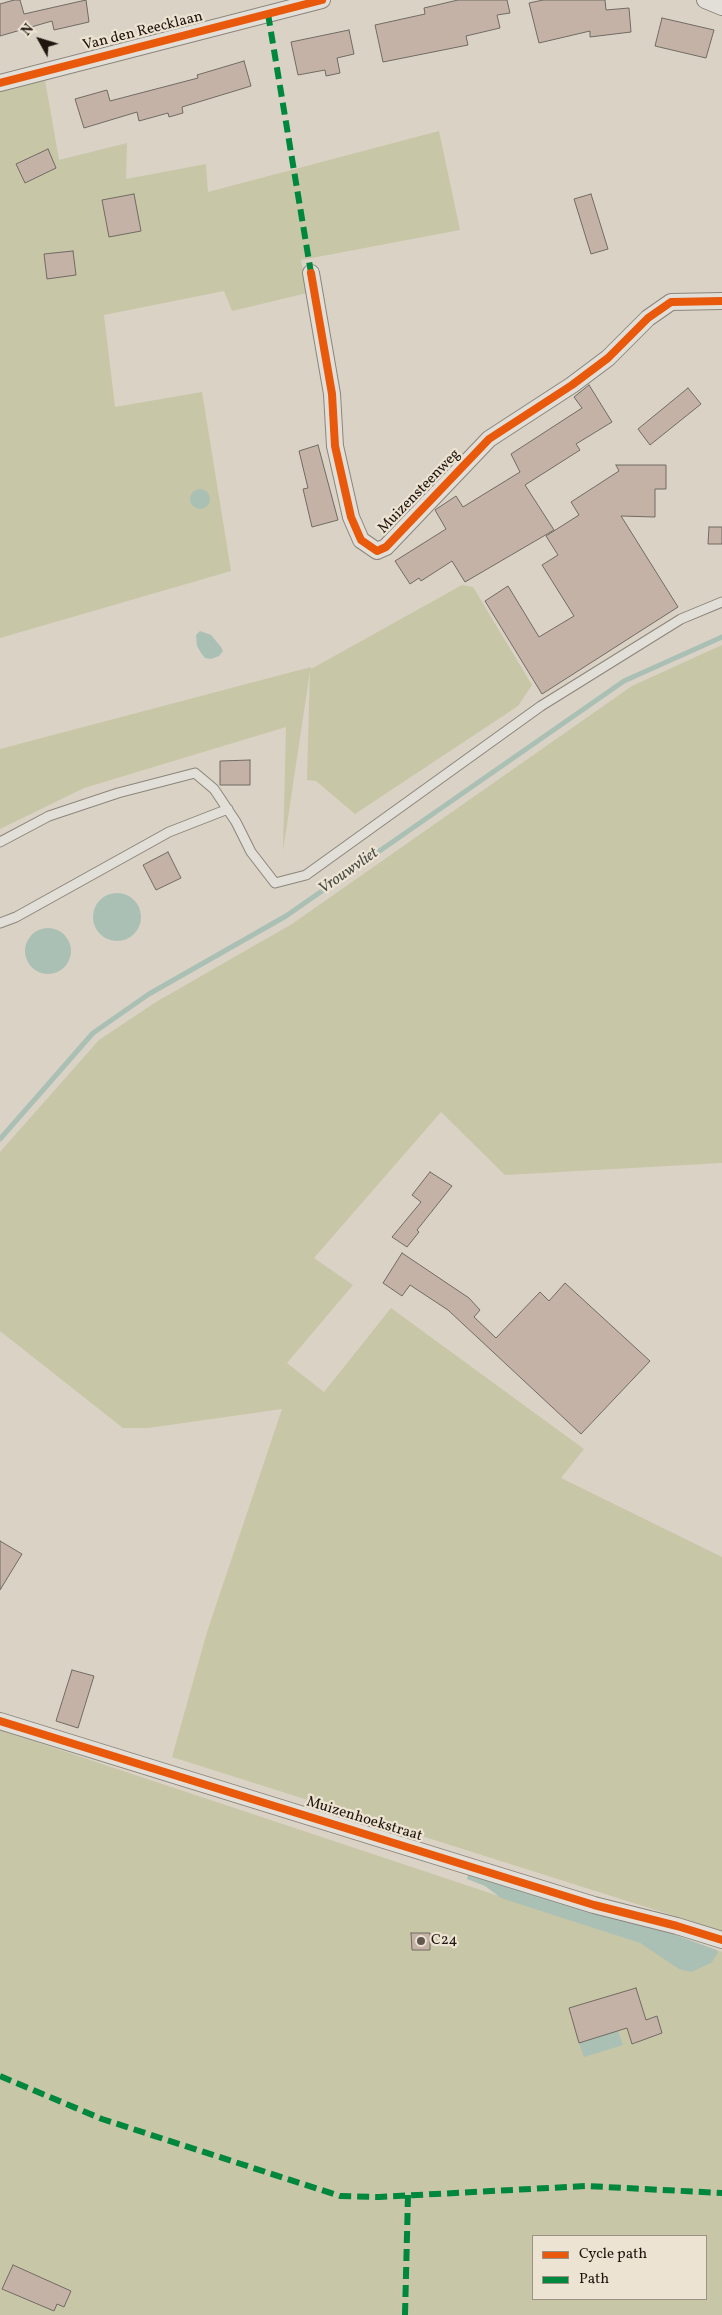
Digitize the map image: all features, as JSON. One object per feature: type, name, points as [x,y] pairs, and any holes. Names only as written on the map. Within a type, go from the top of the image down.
[{"type":"street","name":"Van den Reecklaan","points":[[0,83],[322,0]]},
{"type":"street","points":[[705,0],[722,7]]},
{"type":"street","name":"Muizensteenweg","points":[[312,273],[332,394],[335,446],[349,508],[361,540],[377,551],[386,547],[489,439],[566,389],[608,358],[648,318],[671,302],[722,301]]},
{"type":"street","name":"Muizenhoekstraat","points":[[0,1721],[594,1906],[677,1926],[722,1940]]},
{"type":"lane","points":[[0,842],[49,816],[118,793],[195,773],[214,789],[236,822],[250,852],[275,883],[306,875],[541,706],[681,619],[722,602]]},
{"type":"lane","points":[[0,923],[16,917],[169,832],[228,809]]},
{"type":"green space","points":[[45,80],[59,160],[127,143],[126,179],[206,164],[208,192],[439,131],[460,230],[301,260],[307,293],[232,311],[224,291],[104,315],[115,407],[202,392],[231,571],[0,638],[0,91]]},
{"type":"green space","points":[[462,585],[473,587],[532,685],[518,706],[355,814],[316,781],[307,780],[310,671],[283,851],[286,727],[84,788],[0,829],[0,749],[311,667],[311,669]]},
{"type":"green space","points":[[722,645],[722,1163],[505,1175],[441,1112],[314,1258],[353,1285],[287,1363],[324,1392],[391,1308],[584,1449],[561,1478],[722,1557],[722,1931],[172,1757],[207,1632],[282,1409],[148,1428],[123,1428],[0,1331],[0,1152],[99,1040],[156,1002],[292,924],[632,686]]},
{"type":"green space","points":[[0,1730],[640,1943],[659,1954],[714,1957],[718,1953],[717,1950],[722,1952],[722,2315],[0,2315]]},
{"type":"shaded area","points":[[200,489],[207,492],[210,499],[207,506],[200,509],[193,506],[190,499],[193,492]]},
{"type":"shaded area","points":[[200,631],[211,635],[221,647],[223,651],[219,656],[211,659],[205,658],[201,653],[197,646],[196,635]]},
{"type":"shaded area","points":[[112,893],[122,893],[134,900],[141,912],[141,922],[134,934],[122,941],[112,941],[104,937],[97,930],[93,922],[93,912],[97,904],[104,897]]},
{"type":"shaded area","points":[[53,928],[57,929],[67,938],[70,942],[70,960],[61,970],[53,974],[43,974],[35,970],[26,960],[25,946],[29,938],[39,929]]},
{"type":"shaded area","points":[[469,1872],[667,1932],[717,1950],[718,1953],[711,1963],[691,1972],[679,1969],[640,1943],[501,1898],[485,1886],[467,1879]]},
{"type":"shaded area","points":[[618,2031],[623,2045],[584,2057],[579,2043]]},
{"type":"building","points":[[20,0],[24,14],[86,0],[89,22],[54,30],[52,21],[0,36],[0,4]]},
{"type":"building","points":[[458,0],[507,0],[510,13],[497,15],[500,28],[466,36],[468,45],[383,62],[375,25],[425,14],[424,8]]},
{"type":"building","points":[[543,0],[605,0],[606,10],[629,8],[631,32],[590,37],[590,31],[539,43],[529,3]]},
{"type":"building","points":[[662,18],[714,30],[706,58],[655,46]]},
{"type":"building","points":[[349,30],[354,54],[337,58],[340,73],[326,76],[325,70],[298,75],[291,42]]},
{"type":"building","points":[[244,61],[251,86],[182,107],[183,113],[169,117],[168,113],[139,121],[137,112],[84,128],[75,99],[107,90],[110,101],[198,78],[197,75]]},
{"type":"building","points":[[48,149],[56,168],[25,183],[16,164]]},
{"type":"building","points":[[134,194],[141,231],[109,237],[102,200]]},
{"type":"building","points":[[591,194],[608,249],[591,254],[574,199]]},
{"type":"building","points":[[73,251],[76,275],[47,279],[44,254]]},
{"type":"building","points":[[589,385],[612,422],[576,444],[580,450],[525,485],[554,530],[465,582],[452,561],[421,581],[419,578],[410,584],[395,561],[446,529],[435,510],[456,496],[463,507],[520,472],[511,454],[582,408],[574,397]]},
{"type":"building","points":[[688,388],[701,404],[650,445],[638,429]]},
{"type":"building","points":[[318,445],[338,520],[312,527],[303,489],[308,488],[299,451]]},
{"type":"building","points":[[616,465],[666,465],[666,489],[655,489],[655,517],[621,516],[678,607],[542,694],[485,601],[508,586],[539,637],[574,616],[542,565],[558,555],[546,536],[579,515],[571,502],[619,471]]},
{"type":"building","points":[[709,527],[722,527],[722,544],[708,544]]},
{"type":"building","points":[[250,760],[250,785],[220,785],[220,761]]},
{"type":"building","points":[[168,852],[181,878],[156,890],[143,865]]},
{"type":"building","points":[[430,1172],[452,1186],[417,1230],[419,1232],[407,1247],[392,1237],[421,1202],[412,1195]]},
{"type":"building","points":[[402,1253],[469,1298],[480,1310],[474,1317],[496,1338],[540,1292],[549,1301],[565,1283],[650,1361],[581,1434],[448,1310],[410,1285],[402,1296],[383,1283]]},
{"type":"building","points":[[0,1541],[22,1554],[0,1590]]},
{"type":"building","points":[[72,1670],[94,1676],[78,1728],[56,1721]]},
{"type":"building","name":"C24","points":[[411,1933],[430,1933],[430,1950],[412,1950]]},
{"type":"building","points":[[636,1988],[646,2020],[657,2016],[662,2033],[632,2044],[627,2028],[579,2043],[569,2008]]},
{"type":"building","points":[[13,2265],[71,2291],[64,2307],[57,2304],[54,2311],[2,2289]]},
{"type":"waterway","name":"Vrouwvliet","points":[[0,1139],[93,1033],[149,994],[286,916],[624,681],[722,637]]},
{"type":"marked path","points":[[268,14],[311,273]]},
{"type":"marked path","points":[[0,2076],[102,2119],[340,2196],[379,2197],[586,2186],[722,2193]]},
{"type":"marked path","points":[[405,2315],[408,2195]]},
{"type":"cycle path","points":[[0,83],[322,0]]},
{"type":"cycle path","points":[[311,273],[332,394],[335,446],[351,517],[361,540],[377,551],[386,547],[489,439],[572,385],[608,358],[648,318],[671,302],[722,301]]},
{"type":"cycle path","points":[[0,1721],[594,1905],[677,1926],[722,1940]]},
{"type":"place","name":"C24","points":[[421,1941]]}]
